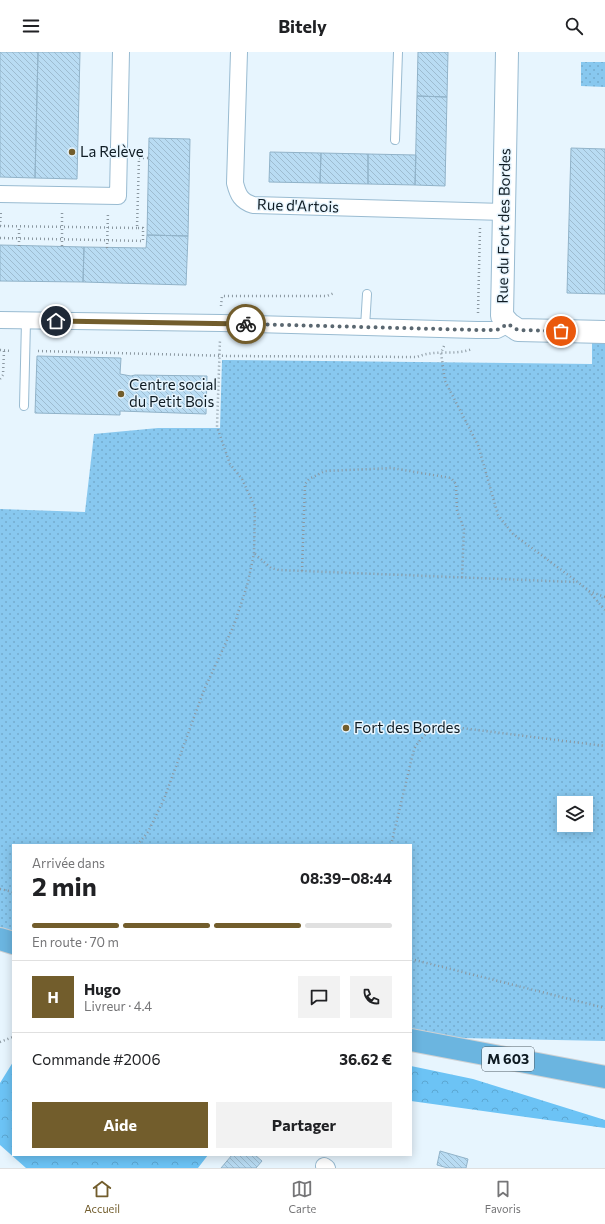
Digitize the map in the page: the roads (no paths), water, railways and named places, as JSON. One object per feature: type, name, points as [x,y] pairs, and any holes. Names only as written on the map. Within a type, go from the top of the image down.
[{"type":"highway","points":[[0,939],[12,943]]},
{"type":"highway","points":[[0,949],[12,952]]},
{"type":"highway","name":"M 603","points":[[412,1040],[605,1077]]},
{"type":"street","points":[[0,194],[118,196],[121,52]]},
{"type":"street","name":"Rue d'Artois","points":[[239,52],[235,183],[239,197],[245,202],[253,205],[504,212]]},
{"type":"street","name":"Rue du Fort des Bordes","points":[[507,52],[502,316],[508,324],[518,330],[605,332]]},
{"type":"street","points":[[0,320],[448,330],[497,330],[508,324]]},
{"type":"lane","points":[[395,140],[398,52]]},
{"type":"lane","points":[[365,327],[367,294]]},
{"type":"lane","points":[[24,406],[26,321]]},
{"type":"place","name":"La Relève","points":[[72,152]]},
{"type":"place","name":"Centre social du Petit Bois","points":[[121,394]]},
{"type":"place","name":"Fort des Bordes","points":[[346,728]]}]
